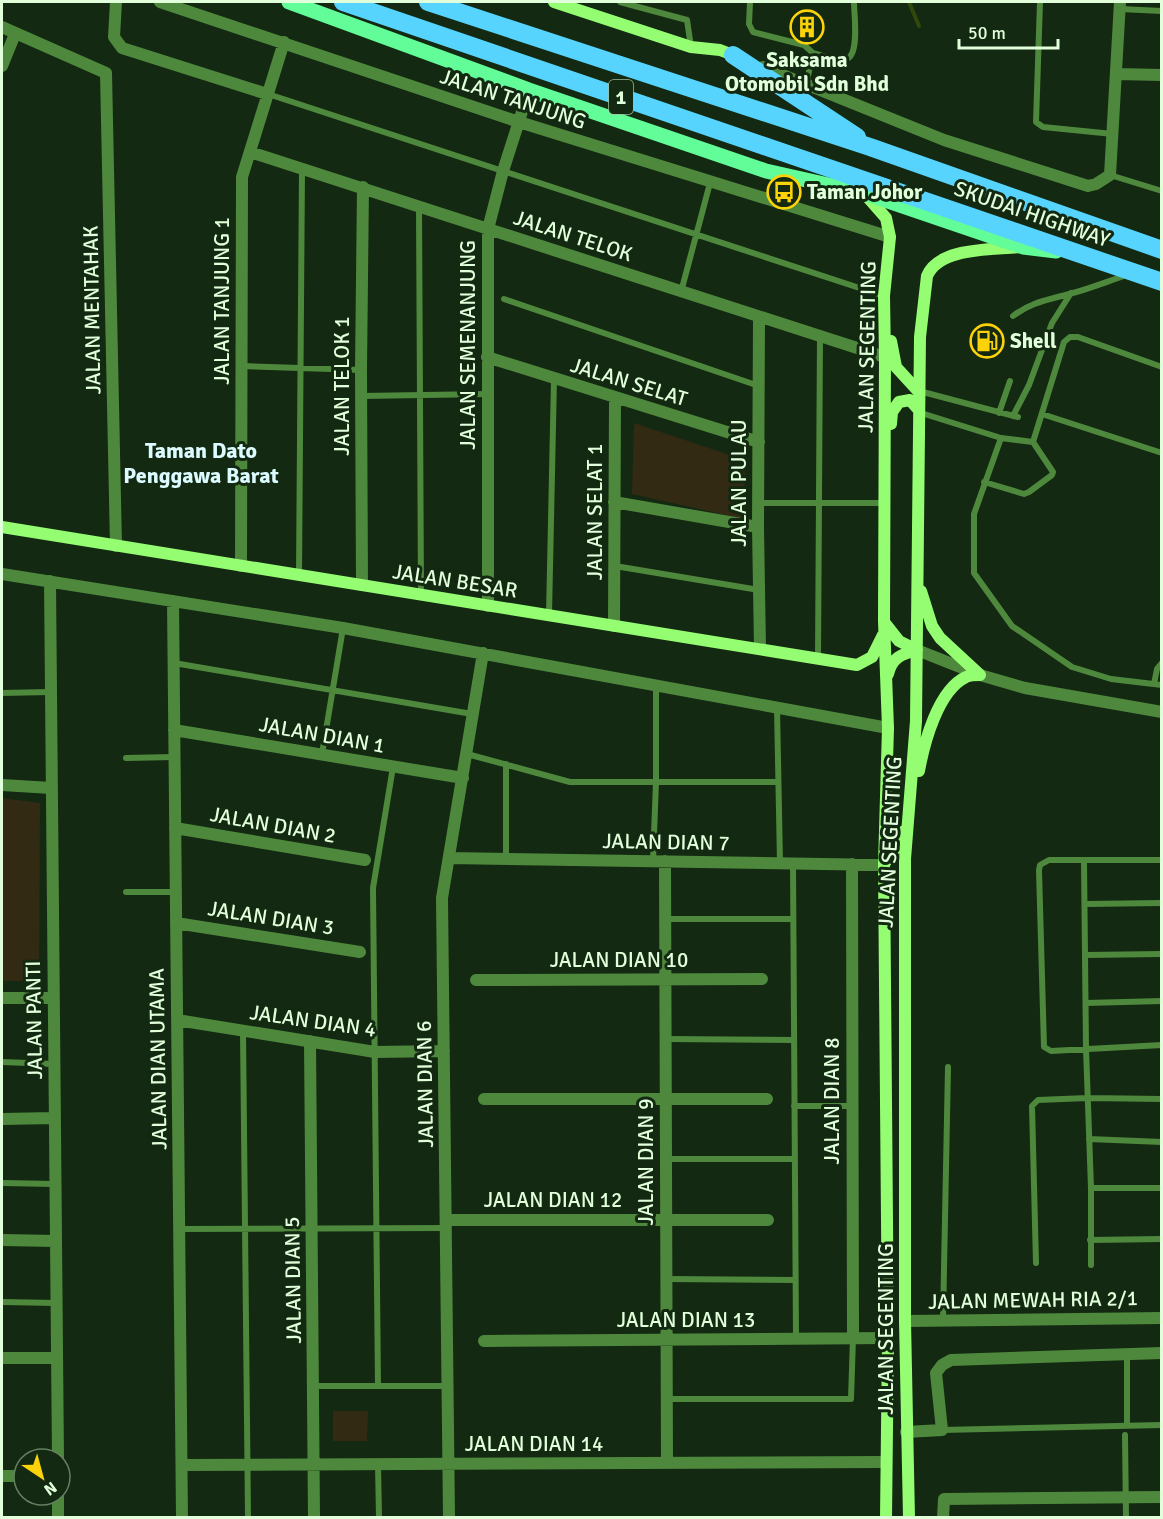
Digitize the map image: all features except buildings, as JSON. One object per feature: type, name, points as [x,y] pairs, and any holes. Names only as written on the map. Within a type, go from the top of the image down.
[{"type":"highway","name":"SKUDAI HIGHWAY","points":[[343,2],[1161,282]]},
{"type":"highway","name":"SKUDAI HIGHWAY","points":[[428,2],[870,147],[1157,247]]},
{"type":"highway","points":[[733,55],[826,115],[870,147]]},
{"type":"main road","points":[[290,2],[529,90],[766,171],[864,193],[1023,247],[1080,254]]},
{"type":"street","points":[[116,2],[114,37],[122,48],[267,94]]},
{"type":"street","name":"JALAN TANJUNG","points":[[160,2],[519,122],[890,237]]},
{"type":"street","points":[[554,2],[691,47],[720,50],[944,140],[1088,186],[1110,175],[1120,5]]},
{"type":"street","points":[[2,27],[15,34],[2,66]]},
{"type":"street","name":"JALAN MENTAHAK","points":[[15,34],[106,73],[116,546]]},
{"type":"street","name":"JALAN TANJUNG 1","points":[[241,566],[242,177],[284,42]]},
{"type":"street","points":[[1117,75],[1161,75]]},
{"type":"street","name":"JALAN SEMENANJUNG","points":[[488,606],[488,229],[503,171],[529,90]]},
{"type":"street","name":"JALAN TELOK","points":[[250,152],[885,357]]},
{"type":"street","name":"JALAN TELOK 1","points":[[362,585],[363,187]]},
{"type":"street","name":"JALAN SEGENTING","points":[[864,193],[886,218],[890,237],[884,296],[884,627],[888,728],[884,865],[888,1338],[886,1518]]},
{"type":"street","name":"JALAN SEGENTING","points":[[909,1518],[905,1321],[905,860],[916,721],[920,337],[927,276],[930,268],[957,253],[1023,247]]},
{"type":"street","points":[[884,296],[896,367],[918,391]]},
{"type":"street","name":"JALAN PULAU","points":[[759,317],[760,650]]},
{"type":"street","name":"JALAN SELAT","points":[[487,357],[615,399],[759,442]]},
{"type":"street","name":"JALAN SELAT 1","points":[[614,626],[615,399]]},
{"type":"street","points":[[884,502],[889,472],[892,412],[896,405],[904,400],[913,403],[918,410]]},
{"type":"street","points":[[614,502],[758,527]]},
{"type":"street","name":"JALAN BESAR","points":[[2,527],[857,665],[872,657],[884,627]]},
{"type":"street","points":[[2,574],[343,628],[888,728]]},
{"type":"street","points":[[917,578],[932,626],[940,638],[980,675]]},
{"type":"street","name":"JALAN PANTI","points":[[50,581],[58,1447]]},
{"type":"street","name":"JALAN DIAN UTAMA","points":[[173,601],[182,1518]]},
{"type":"street","points":[[884,627],[899,641],[916,650],[980,675],[1025,688],[1161,712]]},
{"type":"street","points":[[886,681],[894,659],[916,650]]},
{"type":"street","name":"JALAN DIAN 6","points":[[449,1518],[442,898],[483,653]]},
{"type":"street","points":[[910,805],[915,797],[930,727],[942,704],[954,686],[967,677],[980,675]]},
{"type":"street","name":"JALAN DIAN 1","points":[[174,730],[462,778]]},
{"type":"street","points":[[2,785],[51,788]]},
{"type":"street","points":[[884,865],[898,845],[908,818]]},
{"type":"street","name":"JALAN DIAN 2","points":[[175,828],[364,860]]},
{"type":"street","name":"JALAN DIAN 7","points":[[449,858],[884,865]]},
{"type":"street","name":"JALAN DIAN 9","points":[[659,861],[664,920],[667,1463]]},
{"type":"street","name":"JALAN DIAN 8","points":[[852,864],[853,1338]]},
{"type":"street","name":"JALAN DIAN 3","points":[[176,923],[360,952]]},
{"type":"street","name":"JALAN DIAN 10","points":[[476,980],[762,979]]},
{"type":"street","points":[[2,998],[53,998]]},
{"type":"street","name":"JALAN DIAN 4","points":[[177,1020],[375,1052],[444,1051]]},
{"type":"street","name":"JALAN DIAN 5","points":[[310,1041],[314,1518]]},
{"type":"street","points":[[484,1100],[767,1099]]},
{"type":"street","points":[[2,1119],[54,1118]]},
{"type":"street","name":"JALAN DIAN 12","points":[[446,1224],[768,1220]]},
{"type":"street","points":[[2,1240],[56,1241]]},
{"type":"street","name":"JALAN MEWAH RIA 2/1","points":[[905,1321],[1161,1317]]},
{"type":"street","name":"JALAN DIAN 13","points":[[484,1341],[888,1338]]},
{"type":"street","points":[[906,1432],[942,1430],[936,1373],[942,1365],[951,1360],[1161,1353]]},
{"type":"street","points":[[2,1358],[57,1358]]},
{"type":"street","name":"JALAN DIAN 14","points":[[182,1465],[886,1462]]},
{"type":"street","points":[[943,1518],[944,1499],[1161,1497]]},
{"type":"lane","points":[[620,2],[654,8],[687,20],[691,47]]},
{"type":"lane","points":[[750,2],[749,24],[753,33],[804,45],[813,53],[838,60],[850,57],[855,50],[854,2]]},
{"type":"lane","points":[[1040,2],[1036,122],[1043,127],[1113,134]]},
{"type":"lane","points":[[1120,5],[1161,11]]},
{"type":"lane","points":[[806,85],[813,53]]},
{"type":"lane","points":[[267,94],[884,296]]},
{"type":"lane","points":[[299,575],[302,169]]},
{"type":"lane","points":[[1110,175],[1161,191]]},
{"type":"lane","points":[[681,292],[711,183]]},
{"type":"lane","points":[[419,205],[421,595]]},
{"type":"lane","points":[[1013,316],[1026,306],[1133,272]]},
{"type":"lane","points":[[918,391],[1016,416],[1052,323],[1071,293]]},
{"type":"lane","points":[[504,299],[759,386]]},
{"type":"lane","points":[[818,659],[820,336]]},
{"type":"lane","points":[[1033,442],[1064,342],[1070,337],[1078,337],[1161,367]]},
{"type":"lane","points":[[241,365],[361,370]]},
{"type":"lane","points":[[549,615],[554,379]]},
{"type":"lane","points":[[999,413],[1010,381]]},
{"type":"lane","points":[[361,396],[487,394]]},
{"type":"lane","points":[[918,410],[1001,438],[1033,442],[1052,469],[1052,475],[1024,494],[984,482]]},
{"type":"lane","points":[[1042,414],[1161,453]]},
{"type":"lane","points":[[1001,438],[974,514],[974,573],[1012,626],[1072,668],[1111,679],[1158,684],[1157,669],[1161,663]]},
{"type":"lane","points":[[759,503],[884,502]]},
{"type":"lane","points":[[615,566],[759,590]]},
{"type":"lane","points":[[322,755],[343,628]]},
{"type":"lane","points":[[174,663],[473,714]]},
{"type":"lane","points":[[656,685],[659,861]]},
{"type":"lane","points":[[2,693],[50,693]]},
{"type":"lane","points":[[777,708],[780,863]]},
{"type":"lane","points":[[466,754],[570,782],[778,782]]},
{"type":"lane","points":[[126,758],[174,757]]},
{"type":"lane","points":[[506,764],[506,859]]},
{"type":"lane","points":[[378,1386],[373,888],[393,767]]},
{"type":"lane","points":[[1161,860],[1044,861],[1039,870],[1043,1044],[1047,1050],[1161,1045]]},
{"type":"lane","points":[[1084,861],[1092,1265]]},
{"type":"lane","points":[[793,863],[796,1338]]},
{"type":"lane","points":[[126,892],[176,892]]},
{"type":"lane","points":[[1085,904],[1161,903]]},
{"type":"lane","points":[[664,920],[793,919]]},
{"type":"lane","points":[[1085,955],[1161,954]]},
{"type":"lane","points":[[1086,1003],[1161,1001]]},
{"type":"lane","points":[[243,1031],[248,1518]]},
{"type":"lane","points":[[665,1039],[794,1040]]},
{"type":"lane","points":[[2,1062],[54,1064]]},
{"type":"lane","points":[[943,1320],[948,1067]]},
{"type":"lane","points":[[1036,1263],[1032,1106],[1038,1100],[1161,1099]]},
{"type":"lane","points":[[794,1106],[851,1106]]},
{"type":"lane","points":[[1089,1138],[1161,1142]]},
{"type":"lane","points":[[665,1159],[795,1159]]},
{"type":"lane","points":[[2,1183],[55,1184]]},
{"type":"lane","points":[[1091,1188],[1161,1188]]},
{"type":"lane","points":[[179,1229],[376,1228],[446,1224]]},
{"type":"lane","points":[[1090,1240],[1161,1239]]},
{"type":"lane","points":[[666,1280],[795,1280]]},
{"type":"lane","points":[[2,1302],[56,1302]]},
{"type":"lane","points":[[666,1399],[851,1399],[853,1338]]},
{"type":"lane","points":[[1127,1353],[1127,1426]]},
{"type":"lane","points":[[313,1386],[448,1386]]},
{"type":"lane","points":[[942,1430],[1161,1425]]},
{"type":"lane","points":[[1125,1435],[1126,1518]]},
{"type":"lane","points":[[378,1464],[379,1518]]},
{"type":"shaded area","points":[[634,423],[745,460],[744,519],[632,494]]},
{"type":"shaded area","points":[[2,798],[40,803],[39,981],[2,981]]},
{"type":"shaded area","points":[[333,1411],[368,1411],[367,1441],[333,1441]]},
{"type":"waterway","points":[[909,2],[919,26]]},
{"type":"place","name":"Saksama Otomobil Sdn Bhd","points":[[807,27]]},
{"type":"place","name":"Taman Johor","points":[[784,192]]},
{"type":"place","name":"Shell","points":[[987,341]]},
{"type":"district","name":"Taman Dato Penggawa Barat","points":[[201,462]]}]
